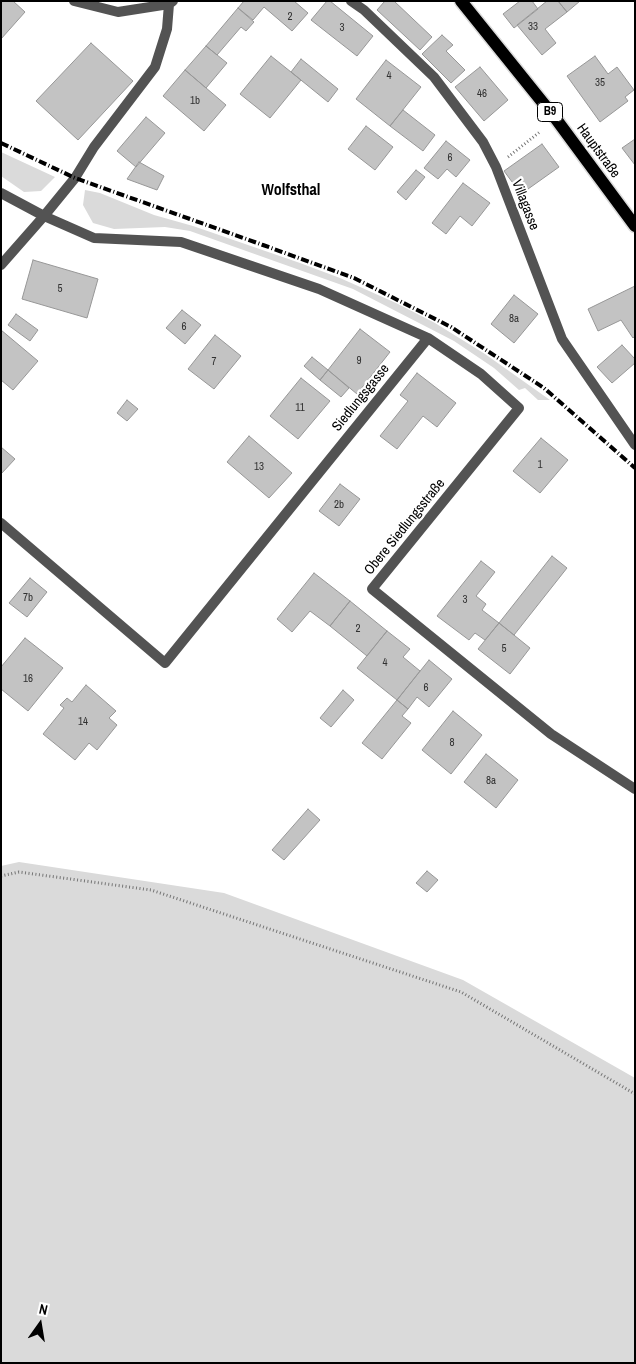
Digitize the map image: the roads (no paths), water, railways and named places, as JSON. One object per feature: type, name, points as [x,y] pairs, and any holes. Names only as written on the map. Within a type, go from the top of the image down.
[{"type":"main road","name":"Hauptstraße","points":[[461,1],[556,119],[635,226]]},
{"type":"street","points":[[1,265],[75,178],[94,147],[155,67],[168,29],[171,3],[118,12],[74,1]]},
{"type":"street","name":"Villagasse","points":[[351,1],[364,10],[434,77],[482,142],[496,167],[562,339],[635,445]]},
{"type":"street","points":[[1,193],[44,216],[94,238],[181,242],[319,289],[428,338]]},
{"type":"street","name":"Siedlungsgasse","points":[[1,523],[165,663],[428,338]]},
{"type":"street","name":"Obere Siedlungsstraße","points":[[428,338],[481,374],[519,408],[372,590],[551,734],[635,789]]},
{"type":"railway","points":[[1,143],[75,178],[354,278],[451,327],[544,388],[635,468]]},
{"type":"district","name":"Wolfsthal","points":[[291,191]]}]
